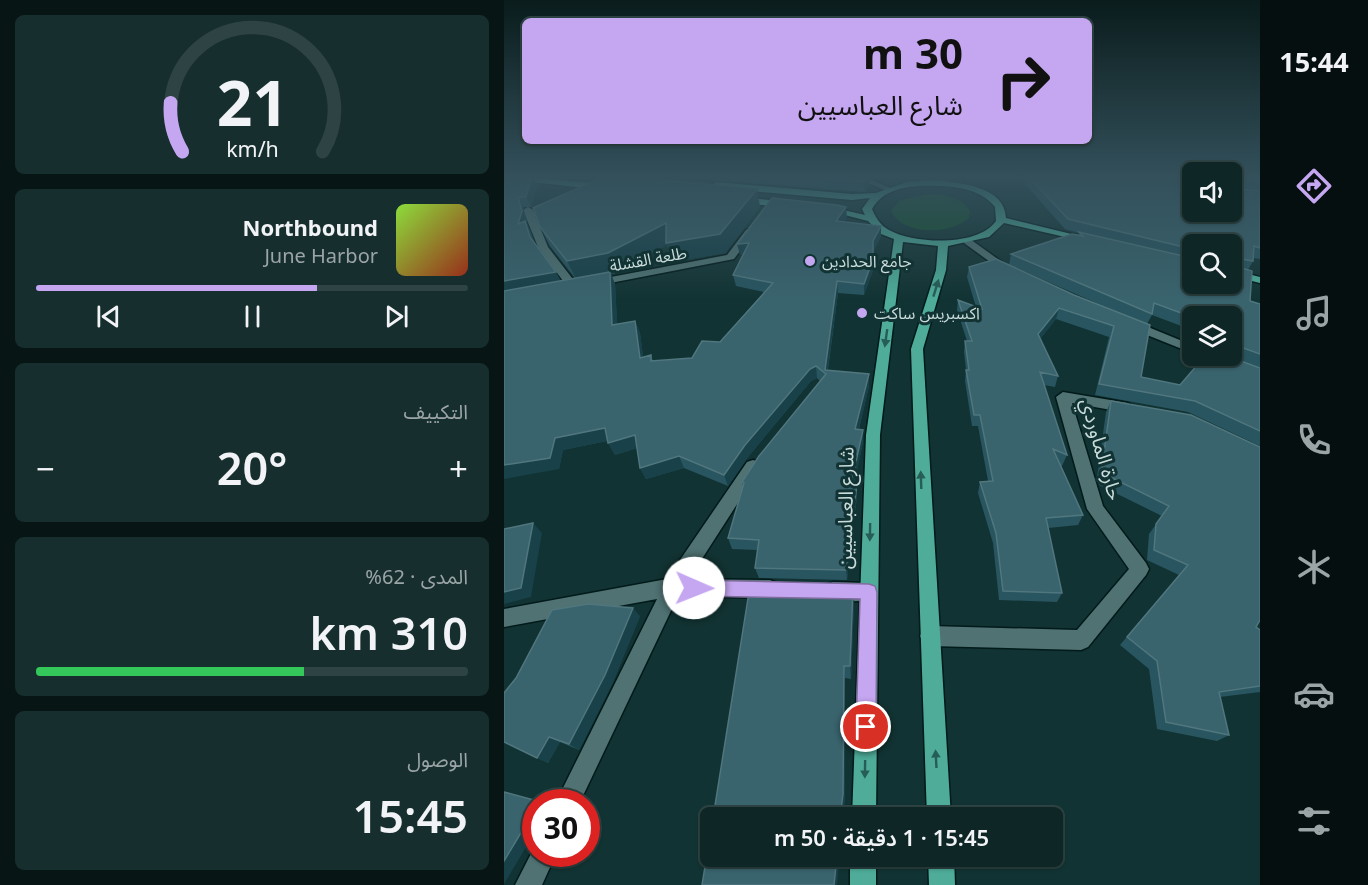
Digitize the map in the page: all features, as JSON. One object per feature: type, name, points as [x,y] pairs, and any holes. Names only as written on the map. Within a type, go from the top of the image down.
[{"type":"main road","points":[[864,217],[885,232],[899,238],[943,244],[968,241],[984,236],[996,228],[1002,220],[1103,243]]},
{"type":"main road","name":"شارع العباسيين","points":[[864,807],[873,435],[899,238]]},
{"type":"main road","points":[[938,807],[917,349],[941,270],[943,244]]},
{"type":"main road","points":[[1242,276],[1260,280]]},
{"type":"main road","points":[[862,885],[863,867]]},
{"type":"main road","points":[[941,867],[942,885]]},
{"type":"street","name":"طلعة القشلة","points":[[531,217],[543,247],[567,288],[730,257],[760,217]]},
{"type":"street","points":[[968,241],[1003,268],[1024,278]]},
{"type":"street","points":[[1115,318],[1182,345]]},
{"type":"street","name":"حارة الماوردي","points":[[930,636],[1081,640],[1140,569],[1095,509],[1063,396],[1143,411]]},
{"type":"street","points":[[574,789],[673,587],[762,454]]},
{"type":"street","points":[[504,618],[673,587],[791,590]]},
{"type":"street","points":[[813,590],[869,592]]},
{"type":"street","points":[[528,885],[537,867]]},
{"type":"green space","points":[[896,217],[969,217],[961,224],[939,230],[916,229]]},
{"type":"building","points":[[504,217],[520,217],[518,224],[525,221],[530,237],[556,272],[504,281]]},
{"type":"building","points":[[536,217],[734,217],[720,234],[666,243],[666,223],[608,253],[567,261],[540,227]]},
{"type":"building","points":[[757,217],[839,217],[836,221],[881,226],[873,241],[873,259],[864,284],[837,281],[825,370],[869,374],[855,429],[863,430],[851,484],[857,484],[846,570],[755,568],[759,540],[728,538],[744,483],[742,482],[759,456],[826,374],[816,366],[810,369],[745,445],[724,475],[679,456],[640,468],[635,435],[608,443],[605,428],[555,438],[550,458],[504,465],[504,291],[610,272],[612,325],[635,321],[640,358],[651,355],[651,361],[692,358],[702,341],[720,342],[773,283],[733,275],[749,243],[737,244]]},
{"type":"building","points":[[1066,217],[1182,217],[1182,222],[1242,222],[1242,217],[1260,217],[1260,248],[1254,246],[1253,261],[1242,259],[1242,234],[1182,234],[1182,247]]},
{"type":"building","points":[[1079,232],[1182,256],[1182,294],[1242,294],[1242,268],[1252,271],[1250,301],[1260,304],[1260,354],[1242,348],[1242,306],[1182,306],[1182,313],[1154,303],[1152,314],[1011,254],[1072,234],[1083,236]]},
{"type":"building","points":[[996,259],[1074,295],[1150,325],[1141,377],[1180,385],[1196,366],[1242,366],[1242,361],[1260,368],[1260,431],[1195,401],[1099,384],[1114,326],[1059,308],[1038,334],[1058,376],[1040,372],[1067,455],[1053,449],[1083,515],[1046,518],[1062,593],[1003,591],[996,533],[980,482],[993,481],[980,415],[974,415],[966,370],[969,370],[965,341],[972,341],[958,300],[982,309],[969,267]]},
{"type":"building","points":[[1111,401],[1191,415],[1260,447],[1260,620],[1256,627],[1260,630],[1260,686],[1219,692],[1229,735],[1166,722],[1157,661],[1127,637],[1188,565],[1154,550],[1156,524],[1169,506],[1104,474],[1102,467]]},
{"type":"building","points":[[533,523],[521,588],[504,592],[504,529]]},
{"type":"building","points":[[750,586],[853,588],[850,666],[844,666],[841,807],[715,807]]},
{"type":"building","points":[[588,604],[633,608],[605,675],[569,744],[549,737],[537,758],[504,742],[504,693],[516,678],[552,610]]},
{"type":"building","points":[[504,792],[522,797],[522,831],[504,861]]},
{"type":"building","points":[[705,867],[836,867],[834,885],[702,885]]},
{"type":"place","name":"جامع الحدادين","points":[[810,261]]},
{"type":"place","name":"اكسبريس ساكت","points":[[862,313]]},
{"type":"route","points":[[694,588],[869,592],[866,727]]}]
